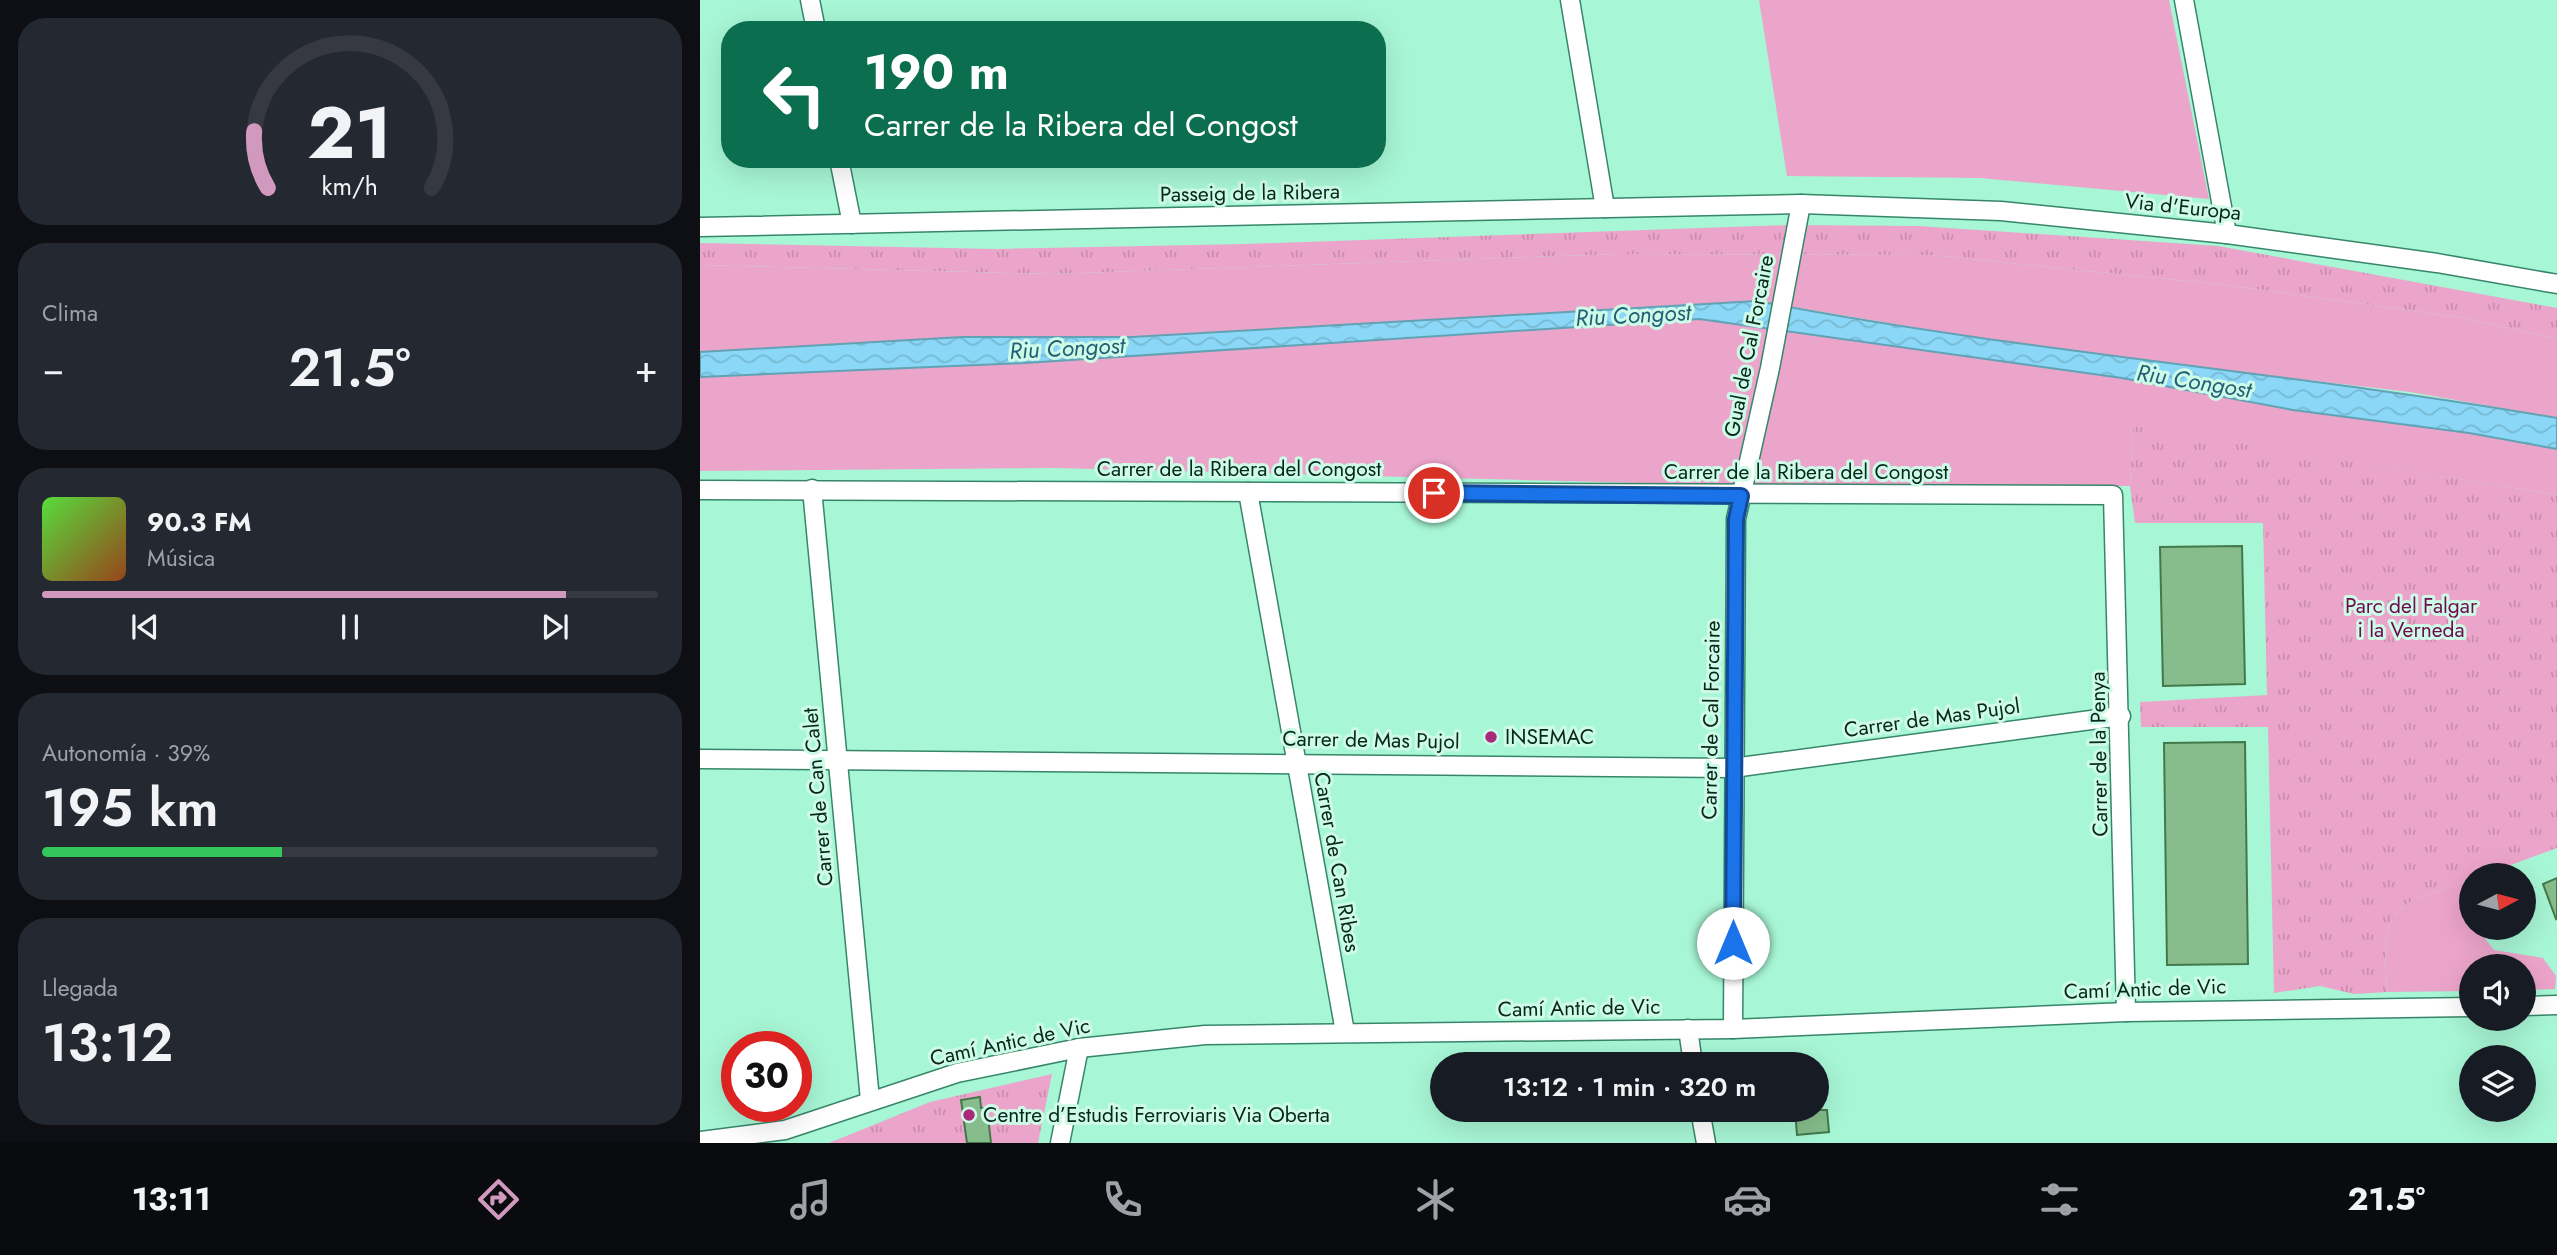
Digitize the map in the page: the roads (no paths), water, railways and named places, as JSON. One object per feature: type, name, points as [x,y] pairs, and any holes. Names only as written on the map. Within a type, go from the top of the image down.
[{"type":"street","points":[[810,0],[814,21]]},
{"type":"street","points":[[1570,0],[1605,208]]},
{"type":"street","points":[[2184,0],[2227,234]]},
{"type":"street","points":[[841,168],[852,223]]},
{"type":"street","name":"Passeig de la Ribera","points":[[700,227],[1801,204]]},
{"type":"street","name":"Via d'Europa","points":[[1801,204],[2001,211],[2227,234],[2437,263],[2557,284]]},
{"type":"street","name":"Gual de Cal Forcaire","points":[[1743,488],[1770,368],[1801,204]]},
{"type":"street","name":"Carrer de la Ribera del Congost","points":[[700,489],[1248,492],[1743,488],[2113,495]]},
{"type":"street","name":"Carrer de Cal Forcaire","points":[[1733,1029],[1732,768],[1736,519],[1743,488]]},
{"type":"street","name":"Carrer de Can Calet","points":[[812,489],[870,1100]]},
{"type":"street","name":"Carrer de Can Ribes","points":[[1248,492],[1345,1032]]},
{"type":"street","name":"Carrer de la Penya","points":[[2113,495],[2121,716],[2126,1012]]},
{"type":"street","name":"Carrer de Mas Pujol","points":[[700,759],[1297,762],[1732,768],[2121,716]]},
{"type":"street","points":[[2536,1006],[2557,1005]]},
{"type":"street","name":"Camí Antic de Vic","points":[[700,1141],[785,1130],[957,1073],[1079,1048],[1205,1035],[1733,1029],[2126,1012],[2459,1007]]},
{"type":"street","points":[[1688,1029],[1691,1052]]},
{"type":"street","points":[[1060,1143],[1079,1048]]},
{"type":"street","points":[[1702,1122],[1706,1143]]},
{"type":"water","name":"Riu Congost","points":[[1757,301],[1956,334],[2357,387],[2557,418],[2557,449],[2469,433],[2293,410],[2122,378],[1699,319],[1025,363],[700,377],[700,352],[962,337],[1132,337]]},
{"type":"place","name":"INSEMAC","points":[[1491,737]]},
{"type":"place","name":"Centre d’Estudis Ferroviaris Via Oberta","points":[[969,1115]]},
{"type":"park label","name":"Parc del Falgar i la Verneda","points":[[2411,618]]}]
